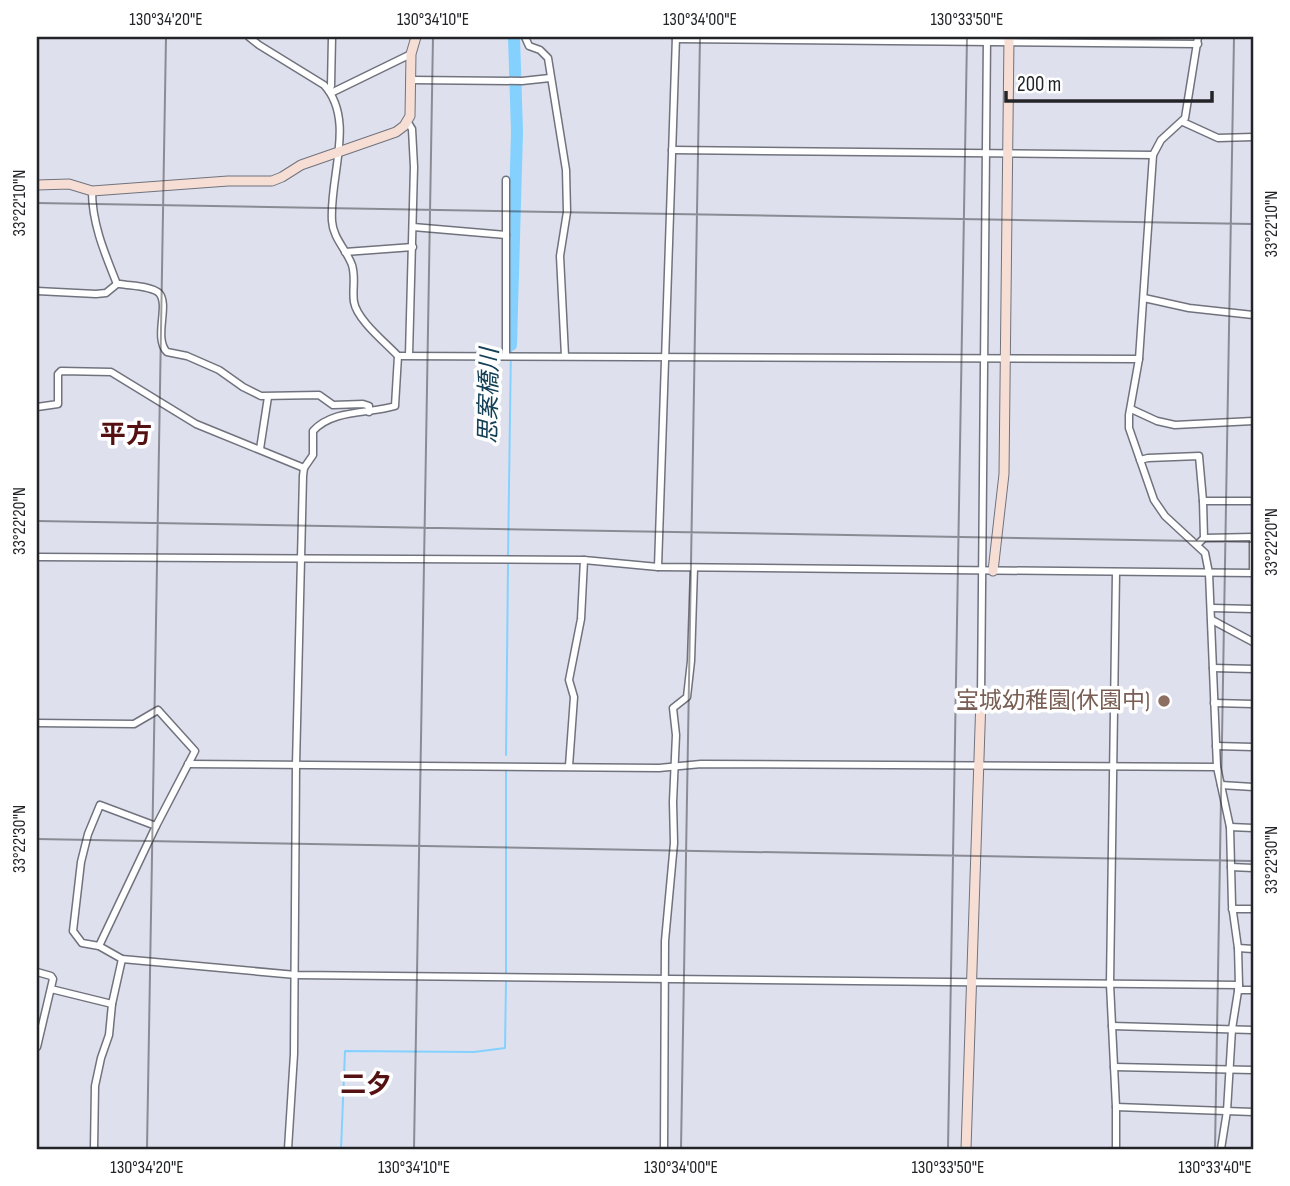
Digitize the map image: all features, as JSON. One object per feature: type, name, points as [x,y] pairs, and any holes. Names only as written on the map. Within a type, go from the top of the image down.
[{"type":"street","points":[[248,37],[324,85],[330,92],[340,117],[332,222],[355,277],[354,303],[358,313],[398,356],[395,406],[330,419],[315,429],[313,455],[304,468],[296,765],[296,975],[288,1149]]},
{"type":"street","points":[[330,92],[332,37]]},
{"type":"street","points":[[37,185],[69,184],[92,191],[228,181],[272,181],[301,165],[396,132],[407,121],[410,116],[411,54],[416,37]]},
{"type":"street","points":[[525,37],[528,46],[540,50],[548,58],[565,152],[568,195],[560,256],[565,356]]},
{"type":"street","points":[[658,568],[676,38],[1198,41],[1188,109],[1183,122],[1161,140],[1153,155],[1139,359],[1129,428],[1150,492],[1160,510],[1205,553],[1209,573],[1217,767],[1230,827],[1232,909],[1238,948],[1238,987],[1221,1149]]},
{"type":"street","points":[[966,1149],[981,698],[987,40]]},
{"type":"street","points":[[993,571],[1004,474],[1009,40]]},
{"type":"street","points":[[330,92],[411,54]]},
{"type":"street","points":[[411,80],[522,81],[550,78]]},
{"type":"street","points":[[407,121],[414,139],[409,355]]},
{"type":"street","points":[[1183,122],[1217,138],[1253,137]]},
{"type":"street","points":[[672,150],[1153,155]]},
{"type":"street","points":[[506,180],[507,356]]},
{"type":"street","points":[[92,191],[99,239],[117,284]]},
{"type":"street","points":[[414,227],[506,235]]},
{"type":"street","points":[[345,252],[413,247]]},
{"type":"street","points":[[37,291],[96,294],[111,290],[117,284]]},
{"type":"street","points":[[117,284],[159,293],[164,350],[187,356],[219,370],[243,387],[268,397],[319,395],[333,405],[369,406],[369,412]]},
{"type":"street","points":[[1144,298],[1189,308],[1253,316]]},
{"type":"street","points":[[398,356],[1139,359]]},
{"type":"street","points":[[37,407],[58,404],[58,374],[61,371],[106,371],[196,424],[304,468]]},
{"type":"street","points":[[260,449],[268,397]]},
{"type":"street","points":[[1131,409],[1157,421],[1175,425],[1253,421]]},
{"type":"street","points":[[1140,460],[1199,456],[1204,538]]},
{"type":"street","points":[[1203,501],[1253,501]]},
{"type":"street","points":[[37,556],[584,560],[658,568],[1253,573],[1253,539],[1204,538],[1198,544]]},
{"type":"street","points":[[569,766],[573,697],[570,675],[581,619],[584,560]]},
{"type":"street","points":[[664,1149],[664,979],[674,844],[676,735],[673,708],[687,697],[694,568]]},
{"type":"street","points":[[1116,573],[1111,984],[1116,1149]]},
{"type":"street","points":[[1212,608],[1253,609]]},
{"type":"street","points":[[1212,620],[1253,642]]},
{"type":"street","points":[[1213,668],[1253,668]]},
{"type":"street","points":[[1214,704],[1253,704]]},
{"type":"street","points":[[37,723],[134,724],[158,710],[195,751],[156,825],[99,946]]},
{"type":"street","points":[[1216,746],[1253,747]]},
{"type":"street","points":[[188,764],[1217,767]]},
{"type":"street","points":[[1221,785],[1253,787]]},
{"type":"street","points":[[156,825],[100,806],[88,834],[81,862],[73,925],[75,937],[82,943],[99,946],[122,959],[296,975],[1111,984],[1238,987],[1253,990]]},
{"type":"street","points":[[1230,827],[1253,828]]},
{"type":"street","points":[[1231,867],[1253,868]]},
{"type":"street","points":[[1232,909],[1253,909]]},
{"type":"street","points":[[1238,948],[1253,949]]},
{"type":"street","points":[[94,1149],[95,1086],[109,1035],[112,1004],[122,959]]},
{"type":"street","points":[[37,972],[52,977],[37,1047]]},
{"type":"street","points":[[51,989],[112,1004]]},
{"type":"street","points":[[1112,1026],[1253,1030]]},
{"type":"street","points":[[1115,1067],[1253,1070]]},
{"type":"street","points":[[1116,1107],[1253,1112]]},
{"type":"waterway","name":"思案橋川","points":[[511,345],[517,132],[514,37]]},
{"type":"waterway","name":"思案橋川","points":[[508,558],[511,345]]},
{"type":"waterway","name":"思案橋川","points":[[506,755],[508,564]]},
{"type":"waterway","name":"思案橋川","points":[[506,769],[506,974]]},
{"type":"waterway","points":[[341,1149],[345,1051],[474,1052],[505,1048],[506,981]]},
{"type":"place","name":"宝城幼稚園(休園中)","points":[[1164,701]]},
{"type":"district","name":"平方","points":[[126,435]]},
{"type":"district","name":"二夕","points":[[366,1085]]}]
